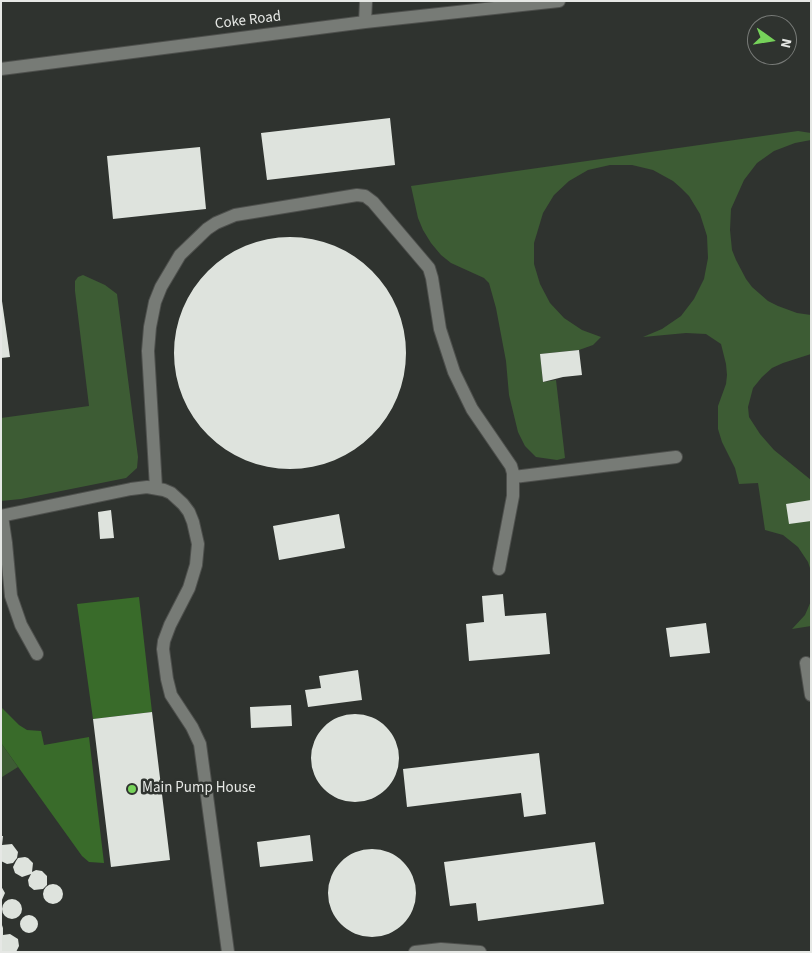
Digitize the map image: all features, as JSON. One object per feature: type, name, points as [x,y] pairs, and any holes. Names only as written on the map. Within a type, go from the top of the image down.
[{"type":"lane","points":[[365,22],[366,1]]},
{"type":"lane","name":"Coke Road","points":[[1,69],[365,22],[559,1]]},
{"type":"lane","points":[[156,488],[148,341],[155,302],[172,266],[199,236],[216,223],[235,215],[357,195],[365,196],[429,268],[440,329],[454,372],[472,409],[511,466],[514,477],[513,496],[499,569]]},
{"type":"lane","points":[[514,477],[676,457]]},
{"type":"lane","points":[[37,654],[21,625],[11,596],[2,516],[130,489],[156,488],[171,494],[183,504],[193,522],[198,544],[193,577],[170,625],[163,649],[171,695],[192,727],[200,744],[228,952]]},
{"type":"lane","points":[[806,663],[811,695]]},
{"type":"lane","points":[[415,952],[458,949],[480,952]]},
{"type":"shaded area","points":[[798,131],[811,133],[811,140],[795,143],[774,151],[757,163],[744,180],[731,209],[730,230],[732,250],[752,287],[768,301],[778,306],[797,313],[811,315],[811,354],[772,368],[753,388],[748,407],[749,417],[760,434],[774,450],[811,480],[811,571],[808,562],[798,547],[783,535],[765,530],[758,483],[739,484],[735,468],[722,442],[718,429],[718,406],[726,384],[727,375],[721,344],[706,334],[686,333],[643,337],[662,329],[681,316],[694,299],[704,279],[708,258],[707,236],[700,214],[689,196],[681,188],[673,181],[653,170],[632,165],[610,165],[588,170],[569,181],[554,195],[543,213],[534,243],[534,264],[540,284],[550,303],[564,318],[582,330],[601,337],[593,345],[579,350],[540,354],[543,382],[556,380],[565,458],[557,460],[536,457],[525,446],[518,432],[509,395],[506,361],[496,308],[489,283],[484,278],[451,263],[431,243],[418,218],[411,186]]},
{"type":"shaded area","points":[[83,275],[105,285],[117,294],[138,457],[137,468],[126,478],[21,499],[1,501],[1,418],[89,406],[75,291],[75,281]]},
{"type":"shaded area","points":[[139,597],[152,712],[93,719],[77,604]]},
{"type":"shaded area","points":[[811,601],[811,626],[792,629],[805,615]]},
{"type":"shaded area","points":[[1,707],[19,725],[27,730],[41,731],[44,745],[89,737],[104,863],[89,862],[82,856],[1,743]]},
{"type":"shaded area","points":[[1,743],[18,767],[2,777],[1,777]]},
{"type":"building","points":[[390,118],[395,165],[267,180],[261,133]]},
{"type":"building","points":[[200,147],[206,209],[113,219],[107,156]]},
{"type":"building","points":[[290,237],[313,239],[345,251],[364,263],[380,279],[392,298],[401,319],[406,353],[404,376],[392,408],[380,427],[364,443],[345,455],[324,464],[290,469],[267,467],[235,455],[216,443],[200,427],[188,408],[179,387],[174,353],[176,330],[188,298],[200,279],[216,263],[235,251],[256,242]]},
{"type":"building","points":[[1,294],[10,357],[1,358]]},
{"type":"building","points":[[579,350],[582,375],[543,382],[540,354]]},
{"type":"building","points":[[811,500],[811,521],[789,524],[786,504]]},
{"type":"building","points":[[111,510],[114,538],[100,539],[98,512]]},
{"type":"building","points":[[339,514],[345,548],[279,560],[273,526]]},
{"type":"building","points":[[503,594],[505,616],[546,613],[550,654],[469,661],[466,624],[484,622],[482,596]]},
{"type":"building","points":[[706,623],[710,653],[670,657],[666,628]]},
{"type":"building","points":[[358,670],[362,700],[308,707],[305,690],[321,688],[319,676]]},
{"type":"building","points":[[291,705],[292,726],[251,728],[250,707]]},
{"type":"building","name":"Main Pump House","points":[[152,712],[170,860],[111,867],[93,719]]},
{"type":"building","points":[[355,714],[372,717],[386,727],[396,741],[399,758],[396,775],[386,789],[372,799],[355,802],[338,799],[324,789],[314,775],[311,758],[314,741],[324,727],[338,717]]},
{"type":"building","points":[[539,753],[546,814],[524,817],[521,793],[407,807],[403,769]]},
{"type":"building","points":[[310,835],[313,861],[260,867],[257,842]]},
{"type":"building","points":[[1,836],[3,836],[2,845],[12,844],[18,852],[17,858],[13,863],[7,864],[1,861]]},
{"type":"building","points":[[595,842],[604,904],[478,921],[476,903],[450,906],[444,862]]},
{"type":"building","points":[[372,849],[389,852],[403,862],[413,876],[416,893],[413,910],[403,924],[389,934],[372,937],[355,934],[341,924],[331,910],[328,893],[331,876],[341,862],[355,852]]},
{"type":"building","points":[[25,857],[33,863],[32,872],[36,870],[42,871],[47,876],[47,885],[43,889],[34,890],[29,886],[28,880],[31,874],[22,877],[15,873],[13,867],[16,861],[18,858]]},
{"type":"building","points":[[49,884],[57,884],[63,890],[63,898],[57,904],[49,904],[43,898],[43,890]]},
{"type":"building","points":[[1,886],[5,893],[1,902]]},
{"type":"building","points":[[12,899],[19,902],[22,909],[19,916],[12,919],[5,916],[2,909],[5,902]]},
{"type":"building","points":[[29,915],[35,918],[38,924],[35,930],[29,933],[23,930],[20,924],[23,918]]},
{"type":"building","points":[[1,922],[3,935],[10,934],[18,939],[19,946],[16,952],[1,952]]},
{"type":"place","name":"Main Pump House","points":[[132,789]]}]
